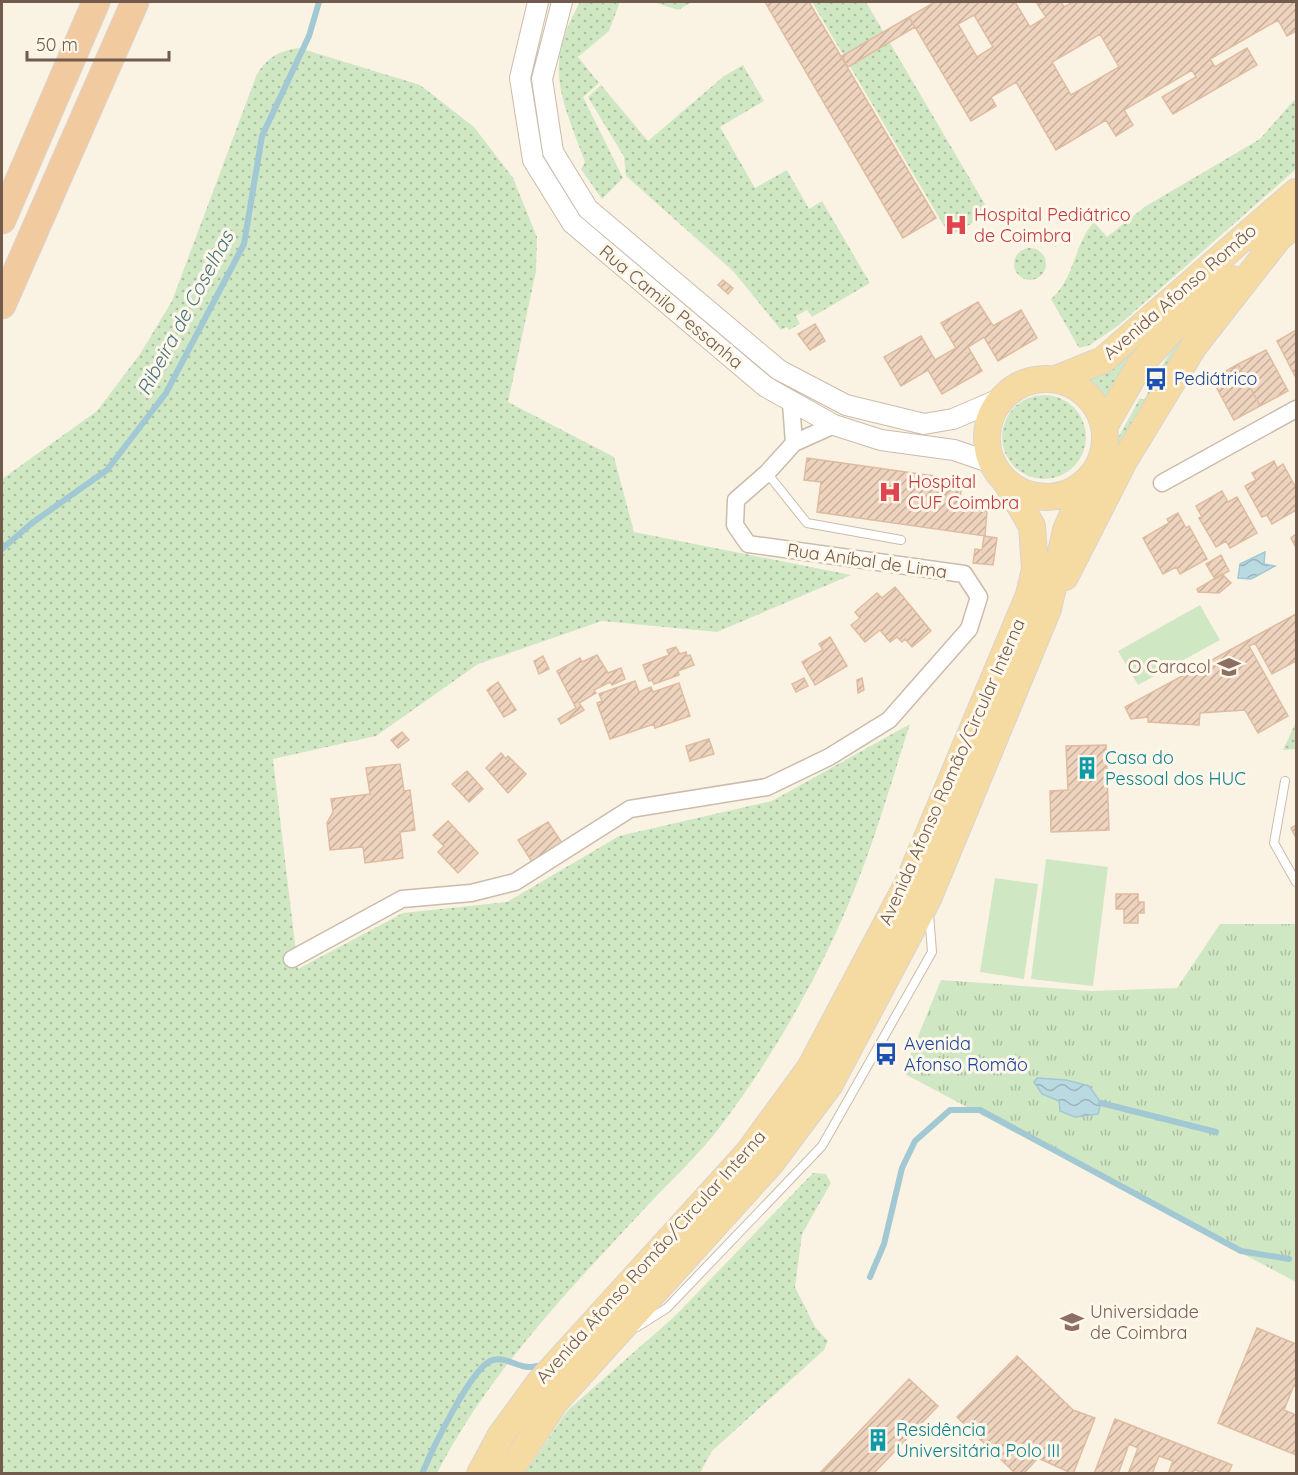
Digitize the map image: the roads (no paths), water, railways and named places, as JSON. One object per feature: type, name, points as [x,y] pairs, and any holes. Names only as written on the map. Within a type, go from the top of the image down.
[{"type":"highway","points":[[2,220],[96,2]]},
{"type":"highway","points":[[3,304],[135,2]]},
{"type":"main road","name":"Avenida Afonso Romão","points":[[1056,380],[1103,360],[1296,192]]},
{"type":"main road","name":"Avenida Afonso Romão","points":[[1104,427],[1139,366],[1173,329],[1296,223]]},
{"type":"main road","points":[[1048,609],[1124,461],[1194,346],[1276,240]]},
{"type":"main road","points":[[1036,379],[1056,380],[1070,384],[1087,396],[1100,413],[1105,445],[1099,463],[1089,478],[1066,493],[1039,497],[1021,492],[999,473],[987,447],[987,429],[992,412],[1002,398],[1036,379]]},
{"type":"main road","name":"Avenida Afonso Romão/Circular Interna","points":[[480,1473],[501,1435],[538,1383],[747,1153],[810,1068],[908,883],[1029,595],[1035,568],[1032,526],[999,473]]},
{"type":"main road","name":"Avenida Afonso Romão/Circular Interna","points":[[508,1473],[555,1402],[598,1351],[771,1164],[824,1093],[928,899],[1048,609],[1066,530],[1089,478]]},
{"type":"street","name":"Rua Camilo Pessanha","points":[[538,2],[520,78],[533,160],[572,223],[766,387],[791,403],[834,425],[881,440],[954,450],[999,473]]},
{"type":"street","name":"Rua Camilo Pessanha","points":[[562,2],[542,79],[553,152],[588,209],[779,370],[846,405],[924,424],[953,418],[1002,398]]},
{"type":"street","points":[[791,403],[794,443],[834,425]]},
{"type":"street","points":[[1162,483],[1296,409]]},
{"type":"street","name":"Rua Aníbal de Lima","points":[[292,958],[402,899],[471,893],[515,882],[630,809],[766,787],[829,757],[889,720],[969,629],[979,597],[964,574],[748,544],[735,525],[736,500],[767,473],[794,443]]},
{"type":"lane","points":[[767,473],[807,523],[901,540]]},
{"type":"lane","points":[[1285,782],[1274,843],[1296,882]]},
{"type":"water","points":[[1265,552],[1264,564],[1275,566],[1251,579],[1238,578],[1240,564]]},
{"type":"water","points":[[1037,1078],[1066,1080],[1089,1086],[1101,1103],[1098,1114],[1075,1117],[1060,1111],[1059,1101],[1042,1094],[1034,1082]]},
{"type":"waterway","name":"Ribeira de Coselhas","points":[[2,549],[32,523],[107,470],[166,393],[244,244],[262,136],[309,36],[319,2]]},
{"type":"waterway","points":[[1101,1103],[1216,1132]]},
{"type":"waterway","points":[[870,1277],[884,1244],[902,1168],[915,1141],[950,1110],[980,1110],[1241,1251],[1289,1259]]},
{"type":"waterway","points":[[422,1474],[453,1411],[484,1365],[499,1359],[525,1367],[537,1366]]},
{"type":"place","name":"Hospital Pediátrico de Coimbra","points":[[956,225]]},
{"type":"place","name":"Pediátrico","points":[[1156,379]]},
{"type":"place","name":"Hospital CUF Coimbra","points":[[890,492]]},
{"type":"place","name":"O Caracol","points":[[1229,667]]},
{"type":"place","name":"Casa do Pessoal dos HUC","points":[[1087,768]]},
{"type":"place","name":"Avenida Afonso Romão","points":[[886,1054]]},
{"type":"place","name":"Universidade de Coimbra","points":[[1072,1322]]},
{"type":"place","name":"Residência Universitária Polo III","points":[[878,1440]]}]
